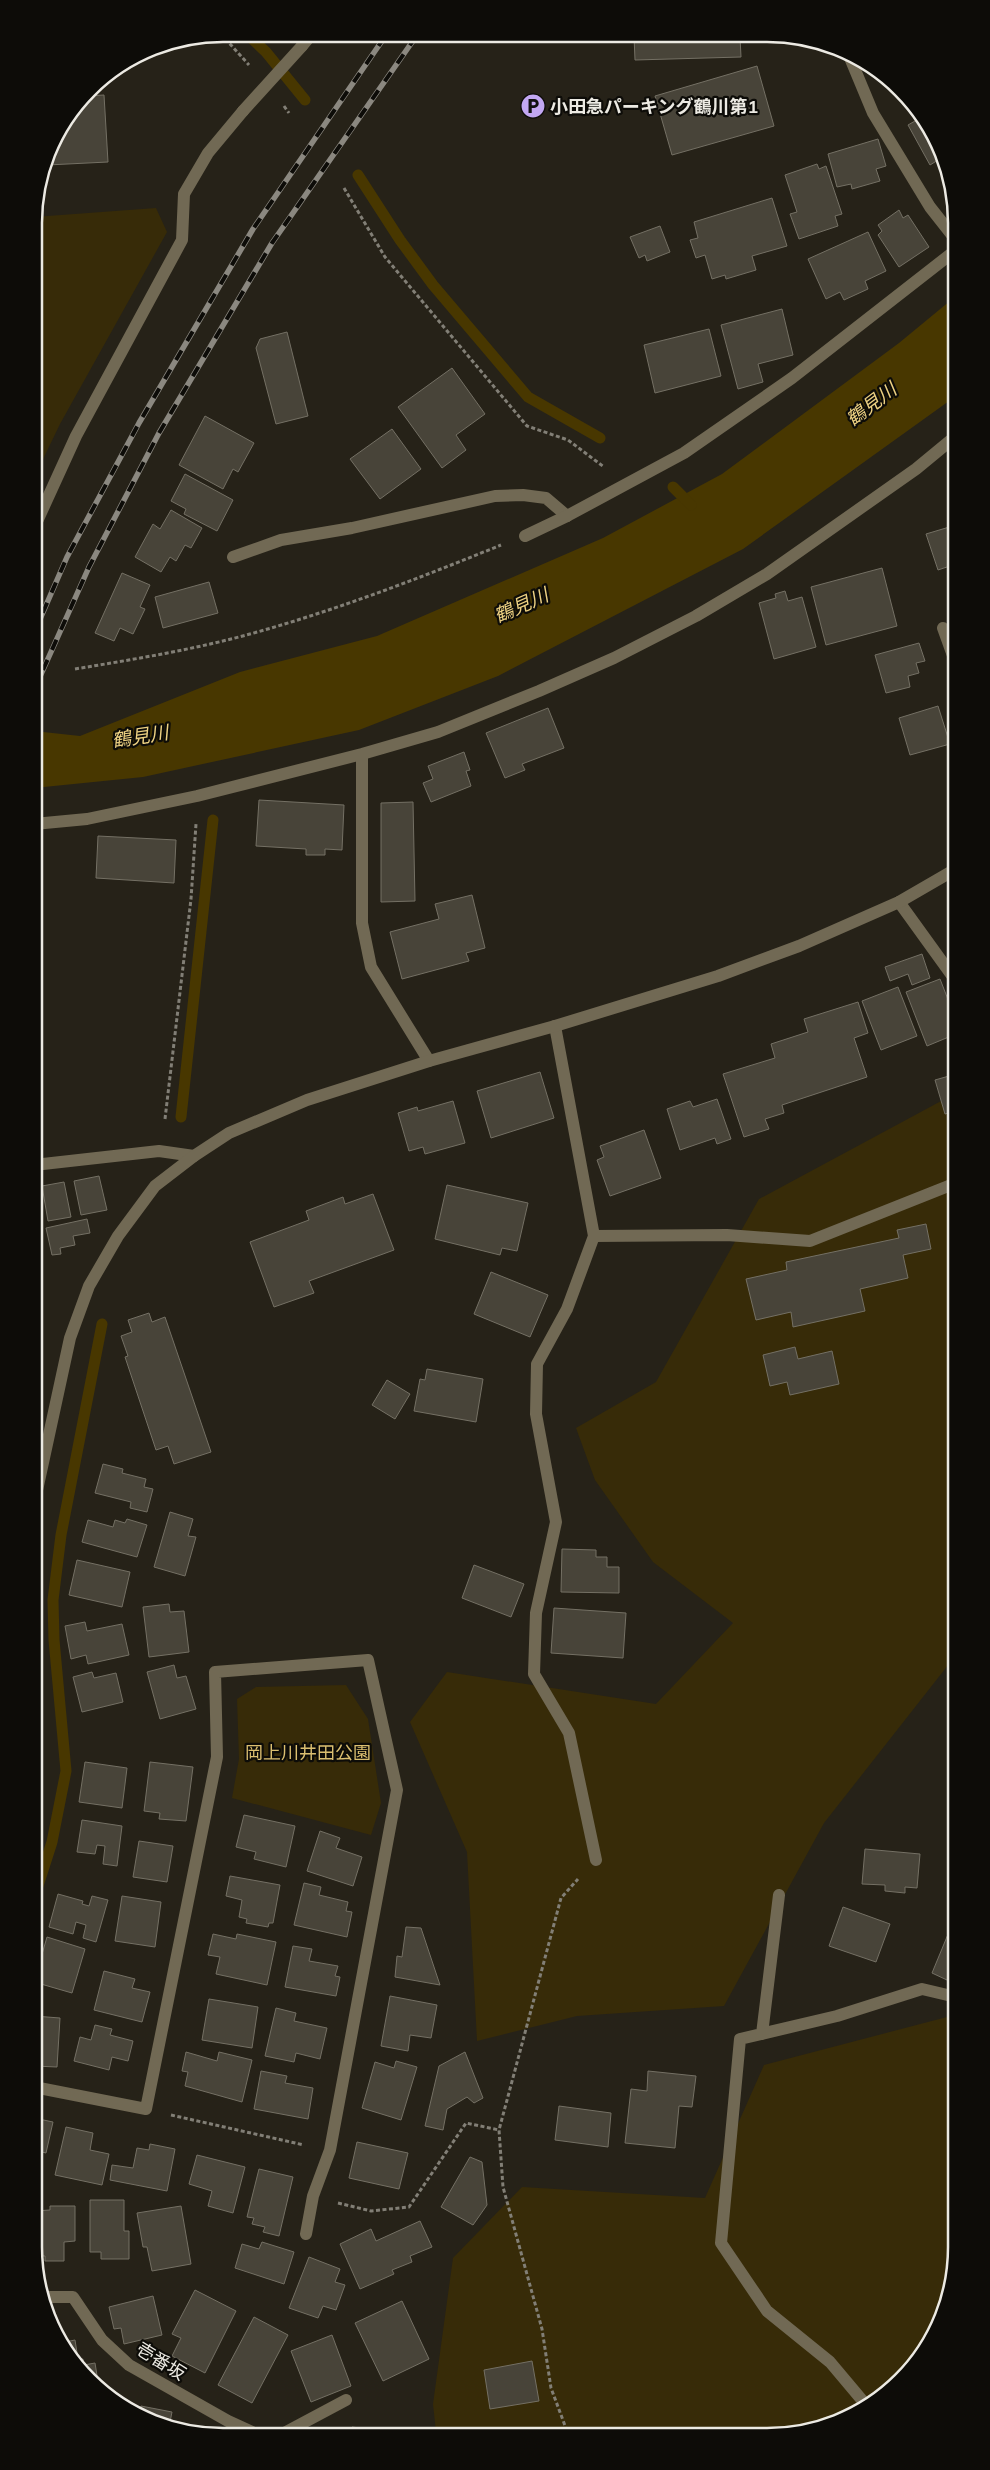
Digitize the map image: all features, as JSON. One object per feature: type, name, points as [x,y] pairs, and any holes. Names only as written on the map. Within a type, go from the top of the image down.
[{"type":"street","points":[[42,510],[76,436],[182,240],[184,194],[208,153],[305,42]]},
{"type":"street","points":[[853,65],[876,118],[930,207],[948,230]]},
{"type":"street","points":[[525,536],[568,516],[684,453],[792,378],[948,256]]},
{"type":"street","points":[[42,823],[87,819],[197,796],[362,754],[438,732],[540,691],[614,658],[696,616],[768,574],[916,469],[948,443]]},
{"type":"street","points":[[233,557],[281,540],[352,528],[495,496],[522,495],[546,498],[568,516]]},
{"type":"street","points":[[943,628],[948,642]]},
{"type":"street","points":[[362,754],[362,923],[371,967],[429,1061]]},
{"type":"street","points":[[42,1467],[70,1338],[88,1286],[118,1236],[156,1186],[194,1156],[229,1133],[307,1100],[429,1061],[555,1026],[727,973],[799,946],[899,902],[948,874]]},
{"type":"street","points":[[899,902],[948,970]]},
{"type":"street","points":[[555,1026],[594,1236],[567,1310],[537,1364],[536,1414],[556,1522],[536,1613],[534,1674],[569,1733],[596,1860]]},
{"type":"street","points":[[42,1164],[159,1151],[194,1156]]},
{"type":"street","points":[[594,1236],[727,1236],[810,1242],[948,1186]]},
{"type":"street","points":[[42,2089],[146,2109],[217,1757],[216,1672],[368,1660],[397,1790],[330,2150],[313,2196],[306,2234]]},
{"type":"street","points":[[762,2034],[779,1895]]},
{"type":"street","points":[[862,2400],[830,2362],[767,2311],[721,2243],[740,2039],[837,2016],[922,1989],[948,1995]]},
{"type":"street","name":"壱番坂","points":[[50,2297],[73,2297],[102,2340],[129,2365],[228,2422],[242,2428]]},
{"type":"street","points":[[294,2428],[346,2400]]},
{"type":"path","points":[[344,188],[385,257],[527,426],[568,440],[604,468]]},
{"type":"path","points":[[75,669],[160,656],[240,637],[306,617],[408,582],[525,536]]},
{"type":"path","points":[[165,1119],[191,899],[197,796]]},
{"type":"path","points":[[566,2428],[551,2388],[542,2329],[503,2187],[499,2130],[561,1898],[596,1860]]},
{"type":"path","points":[[146,2109],[330,2150]]},
{"type":"path","points":[[313,2196],[371,2212],[409,2207],[466,2123],[499,2130]]},
{"type":"green space","points":[[156,208],[167,232],[60,424],[42,461],[42,224],[43,216]]},
{"type":"green space","points":[[948,1097],[948,1665],[824,1823],[724,2006],[577,2016],[477,2041],[467,1852],[410,1722],[447,1672],[656,1704],[733,1623],[653,1562],[595,1480],[576,1428],[656,1382],[759,1199]]},
{"type":"green space","name":"岡上川井田公園","points":[[346,1685],[368,1719],[381,1803],[371,1835],[232,1798],[239,1759],[237,1699],[256,1687]]},
{"type":"green space","points":[[948,2017],[948,2246],[946,2270],[934,2316],[917,2347],[903,2366],[877,2390],[847,2409],[825,2418],[790,2426],[766,2428],[436,2428],[433,2404],[453,2258],[522,2187],[705,2198],[764,2065]]},
{"type":"water","name":"鶴見川","points":[[948,303],[948,402],[743,549],[498,676],[359,730],[143,777],[42,787],[42,732],[80,736],[240,672],[377,636],[603,538],[722,474],[899,343]]},
{"type":"building","points":[[634,42],[740,42],[741,57],[635,60]]},
{"type":"building","points":[[757,66],[774,126],[672,155],[655,96]]},
{"type":"building","points":[[96,95],[104,95],[108,162],[52,165],[61,143],[73,123],[87,104]]},
{"type":"building","points":[[915,121],[929,143],[937,161],[930,165],[908,125]]},
{"type":"building","points":[[878,139],[886,166],[876,169],[880,181],[852,189],[851,184],[837,187],[828,154]]},
{"type":"building","points":[[817,164],[819,169],[826,166],[842,214],[835,216],[838,226],[799,239],[790,214],[797,212],[785,175]]},
{"type":"building","points":[[772,198],[787,246],[752,256],[756,270],[726,279],[725,275],[712,279],[705,255],[696,258],[690,240],[698,238],[694,222]]},
{"type":"building","points":[[899,210],[903,218],[908,215],[929,247],[899,267],[878,235],[882,231],[878,225]]},
{"type":"building","points":[[660,226],[670,252],[647,261],[645,255],[639,258],[630,237]]},
{"type":"building","points":[[868,232],[886,271],[865,281],[868,289],[844,300],[840,292],[826,299],[808,259]]},
{"type":"building","points":[[782,309],[793,355],[758,364],[763,382],[738,389],[721,325]]},
{"type":"building","points":[[709,329],[721,376],[655,393],[644,345]]},
{"type":"building","points":[[287,332],[308,416],[276,424],[256,348],[260,339]]},
{"type":"building","points":[[452,368],[485,414],[456,435],[466,450],[442,468],[398,407]]},
{"type":"building","points":[[205,416],[254,443],[238,472],[233,469],[223,489],[179,465]]},
{"type":"building","points":[[392,429],[421,469],[380,499],[350,459]]},
{"type":"building","points":[[185,474],[233,500],[217,531],[184,514],[186,509],[171,501]]},
{"type":"building","points":[[171,510],[202,528],[191,548],[185,545],[176,561],[170,557],[161,572],[135,557],[153,524],[160,529]]},
{"type":"building","points":[[948,527],[948,567],[938,570],[926,534]]},
{"type":"building","points":[[882,568],[897,626],[826,645],[811,587]]},
{"type":"building","points":[[122,573],[150,585],[140,607],[145,609],[133,634],[120,628],[114,641],[95,633]]},
{"type":"building","points":[[209,582],[218,613],[163,628],[155,597]]},
{"type":"building","points":[[785,591],[788,601],[802,597],[816,647],[774,659],[759,603],[776,598],[775,594]]},
{"type":"building","points":[[919,643],[925,661],[916,663],[919,673],[908,676],[910,687],[886,693],[875,655]]},
{"type":"building","points":[[938,706],[948,738],[948,745],[910,755],[899,718]]},
{"type":"building","points":[[548,708],[564,748],[522,764],[525,770],[505,778],[486,733]]},
{"type":"building","points":[[464,752],[470,770],[466,771],[471,786],[431,802],[423,783],[433,779],[428,766]]},
{"type":"building","points":[[259,800],[344,805],[342,850],[325,849],[325,855],[306,855],[306,849],[256,846]]},
{"type":"building","points":[[413,802],[415,901],[381,902],[381,803]]},
{"type":"building","points":[[98,836],[176,840],[174,883],[96,878]]},
{"type":"building","points":[[472,895],[485,948],[466,953],[469,961],[402,979],[390,932],[439,919],[435,904]]},
{"type":"building","points":[[922,954],[930,978],[912,985],[908,974],[890,981],[885,967]]},
{"type":"building","points":[[940,979],[948,1000],[948,1037],[927,1046],[906,992]]},
{"type":"building","points":[[898,987],[917,1036],[881,1050],[862,1001]]},
{"type":"building","points":[[858,1002],[868,1033],[854,1038],[867,1077],[782,1105],[784,1113],[765,1119],[769,1129],[744,1137],[723,1074],[775,1058],[771,1044],[808,1032],[804,1019]]},
{"type":"building","points":[[540,1072],[554,1118],[491,1138],[477,1091]]},
{"type":"building","points":[[948,1076],[948,1113],[945,1114],[935,1080]]},
{"type":"building","points":[[717,1099],[731,1139],[717,1144],[715,1138],[680,1150],[667,1109],[690,1101],[693,1107]]},
{"type":"building","points":[[453,1101],[465,1143],[425,1154],[423,1147],[409,1151],[398,1113],[417,1107],[418,1111]]},
{"type":"building","points":[[644,1130],[661,1178],[610,1196],[597,1160],[604,1157],[600,1146]]},
{"type":"building","points":[[99,1176],[107,1210],[81,1215],[74,1181]]},
{"type":"building","points":[[64,1182],[71,1217],[48,1221],[42,1186]]},
{"type":"building","points":[[447,1185],[528,1203],[517,1251],[502,1248],[500,1255],[435,1239]]},
{"type":"building","points":[[373,1194],[394,1250],[309,1281],[314,1293],[274,1307],[250,1242],[309,1220],[306,1211],[343,1197],[345,1204]]},
{"type":"building","points":[[87,1219],[90,1233],[73,1236],[75,1245],[60,1248],[61,1254],[52,1255],[46,1228]]},
{"type":"building","points":[[926,1224],[931,1249],[903,1255],[908,1278],[860,1289],[865,1311],[793,1327],[791,1312],[756,1320],[746,1279],[787,1270],[786,1262],[899,1238],[897,1230]]},
{"type":"building","points":[[491,1272],[548,1295],[530,1337],[474,1314]]},
{"type":"building","points":[[149,1313],[152,1322],[165,1317],[211,1452],[174,1464],[168,1446],[156,1450],[125,1357],[128,1356],[121,1336],[132,1332],[128,1320]]},
{"type":"building","points":[[795,1347],[798,1359],[832,1351],[839,1384],[790,1395],[787,1382],[770,1386],[763,1355]]},
{"type":"building","points":[[427,1369],[483,1379],[476,1422],[414,1411],[420,1379],[425,1380]]},
{"type":"building","points":[[387,1380],[410,1394],[395,1419],[372,1405]]},
{"type":"building","points":[[103,1464],[123,1469],[122,1473],[146,1479],[144,1487],[153,1489],[147,1512],[130,1508],[131,1502],[95,1493]]},
{"type":"building","points":[[170,1512],[193,1519],[188,1536],[196,1537],[185,1576],[154,1567]]},
{"type":"building","points":[[127,1519],[147,1525],[137,1557],[82,1542],[88,1520],[113,1527],[115,1520],[125,1523]]},
{"type":"building","points":[[562,1549],[596,1550],[596,1557],[607,1557],[607,1567],[619,1567],[619,1593],[561,1592]]},
{"type":"building","points":[[77,1560],[130,1572],[122,1607],[69,1595]]},
{"type":"building","points":[[474,1565],[524,1584],[511,1617],[462,1598]]},
{"type":"building","points":[[169,1604],[170,1612],[184,1611],[189,1652],[149,1657],[143,1607]]},
{"type":"building","points":[[554,1608],[626,1613],[623,1658],[551,1653]]},
{"type":"building","points":[[85,1622],[87,1631],[122,1624],[129,1655],[88,1664],[86,1655],[71,1659],[65,1626]]},
{"type":"building","points":[[174,1665],[177,1678],[186,1676],[196,1709],[160,1719],[147,1672]]},
{"type":"building","points":[[92,1672],[94,1678],[116,1673],[123,1702],[82,1712],[73,1677]]},
{"type":"building","points":[[85,1762],[127,1768],[122,1808],[79,1802]]},
{"type":"building","points":[[150,1762],[193,1767],[186,1821],[159,1819],[160,1813],[144,1811]]},
{"type":"building","points":[[244,1815],[295,1826],[286,1867],[254,1859],[256,1852],[236,1847]]},
{"type":"building","points":[[82,1820],[122,1826],[117,1866],[103,1864],[105,1846],[97,1845],[95,1854],[77,1852]]},
{"type":"building","points":[[320,1831],[340,1838],[336,1848],[362,1857],[353,1886],[307,1871]]},
{"type":"building","points":[[139,1841],[173,1846],[167,1882],[133,1877]]},
{"type":"building","points":[[865,1849],[920,1854],[917,1888],[905,1887],[905,1893],[885,1891],[885,1885],[862,1884]]},
{"type":"building","points":[[230,1876],[280,1885],[273,1923],[269,1923],[268,1927],[246,1923],[247,1919],[239,1917],[242,1900],[226,1896]]},
{"type":"building","points":[[304,1883],[321,1887],[319,1895],[348,1902],[346,1911],[352,1912],[347,1937],[294,1925]]},
{"type":"building","points":[[58,1894],[83,1901],[82,1904],[89,1906],[92,1896],[108,1900],[96,1942],[83,1938],[86,1925],[76,1922],[73,1934],[49,1927]]},
{"type":"building","points":[[122,1896],[161,1902],[155,1947],[115,1941]]},
{"type":"building","points":[[843,1907],[890,1924],[876,1962],[829,1946]]},
{"type":"building","points":[[406,1927],[421,1928],[440,1985],[395,1977],[397,1956],[402,1957]]},
{"type":"building","points":[[213,1934],[236,1939],[237,1934],[276,1942],[267,1985],[216,1974],[220,1957],[208,1955]]},
{"type":"building","points":[[948,1934],[948,1978],[947,1980],[932,1973]]},
{"type":"building","points":[[47,1937],[85,1949],[72,1993],[42,1984],[42,1954]]},
{"type":"building","points":[[293,1946],[312,1949],[309,1961],[338,1966],[335,1976],[340,1977],[336,1996],[285,1987]]},
{"type":"building","points":[[104,1971],[135,1979],[132,1988],[150,1992],[142,2022],[94,2010]]},
{"type":"building","points":[[390,1996],[437,2005],[431,2038],[410,2035],[408,2051],[381,2046]]},
{"type":"building","points":[[209,1999],[258,2007],[252,2048],[202,2040]]},
{"type":"building","points":[[276,2008],[296,2013],[294,2021],[327,2028],[320,2059],[296,2053],[294,2062],[265,2056]]},
{"type":"building","points":[[42,2017],[60,2018],[57,2067],[42,2066]]},
{"type":"building","points":[[95,2025],[112,2029],[110,2035],[133,2041],[128,2061],[112,2057],[109,2070],[74,2061],[80,2037],[91,2040]]},
{"type":"building","points":[[186,2052],[217,2061],[219,2052],[252,2060],[242,2102],[185,2086],[188,2072],[182,2071]]},
{"type":"building","points":[[465,2052],[483,2098],[474,2103],[467,2097],[447,2109],[443,2130],[425,2126],[439,2066]]},
{"type":"building","points":[[396,2061],[417,2067],[401,2120],[362,2108],[375,2062],[394,2068]]},
{"type":"building","points":[[261,2071],[287,2076],[285,2083],[313,2088],[308,2119],[254,2109]]},
{"type":"building","points":[[648,2071],[696,2076],[692,2107],[679,2106],[675,2148],[625,2143],[631,2089],[647,2091]]},
{"type":"building","points":[[559,2106],[611,2113],[608,2147],[555,2140]]},
{"type":"building","points":[[42,2120],[53,2122],[46,2153],[42,2152]]},
{"type":"building","points":[[66,2127],[93,2133],[90,2150],[109,2154],[102,2185],[55,2175]]},
{"type":"building","points":[[357,2142],[408,2153],[399,2189],[349,2178]]},
{"type":"building","points":[[150,2144],[175,2149],[167,2191],[110,2180],[112,2165],[133,2168],[137,2148],[149,2150]]},
{"type":"building","points":[[197,2155],[245,2167],[233,2213],[208,2206],[212,2191],[189,2184]]},
{"type":"building","points":[[470,2157],[482,2162],[487,2205],[473,2225],[441,2207]]},
{"type":"building","points":[[259,2169],[293,2177],[279,2236],[263,2232],[265,2227],[252,2224],[254,2218],[247,2217]]},
{"type":"building","points":[[90,2200],[124,2200],[124,2231],[129,2231],[129,2259],[101,2259],[101,2252],[90,2252]]},
{"type":"building","points":[[50,2206],[75,2206],[75,2241],[64,2242],[64,2261],[45,2261],[45,2256],[43,2256],[42,2210],[50,2210]]},
{"type":"building","points":[[181,2206],[191,2264],[152,2271],[147,2247],[143,2247],[137,2213]]},
{"type":"building","points":[[420,2221],[432,2247],[410,2256],[412,2262],[392,2270],[394,2274],[360,2289],[340,2244],[371,2229],[376,2241]]},
{"type":"building","points":[[262,2242],[294,2252],[284,2284],[235,2268],[242,2244],[259,2249]]},
{"type":"building","points":[[309,2257],[340,2269],[335,2282],[345,2285],[336,2310],[323,2306],[318,2318],[289,2308]]},
{"type":"building","points":[[195,2290],[236,2311],[205,2373],[172,2356],[181,2338],[172,2334]]},
{"type":"building","points":[[153,2296],[162,2335],[124,2344],[121,2328],[114,2329],[109,2307]]},
{"type":"building","points":[[402,2301],[429,2359],[383,2381],[355,2323]]},
{"type":"building","points":[[254,2317],[288,2335],[252,2403],[218,2385]]},
{"type":"building","points":[[332,2335],[351,2386],[311,2402],[291,2351]]},
{"type":"building","points":[[75,2340],[77,2353],[73,2347],[69,2341]]},
{"type":"building","points":[[532,2361],[539,2401],[490,2409],[484,2370]]},
{"type":"building","points":[[95,2363],[97,2375],[86,2365]]},
{"type":"building","points":[[141,2406],[172,2412],[171,2419],[154,2414],[141,2408]]},
{"type":"waterway","points":[[255,42],[266,52],[305,100]]},
{"type":"waterway","points":[[358,175],[400,240],[433,285],[528,397],[600,438]]},
{"type":"waterway","points":[[673,487],[691,505]]},
{"type":"waterway","points":[[181,1117],[213,820]]},
{"type":"waterway","points":[[42,1873],[52,1842],[66,1771],[54,1640],[53,1600],[61,1535],[102,1324]]},
{"type":"railway","points":[[42,615],[67,557],[139,423],[253,229],[381,42]]},
{"type":"railway","points":[[42,672],[89,567],[159,433],[272,243],[412,42]]},
{"type":"place","name":"小田急パーキング鶴川第1","points":[[533,106]]}]
